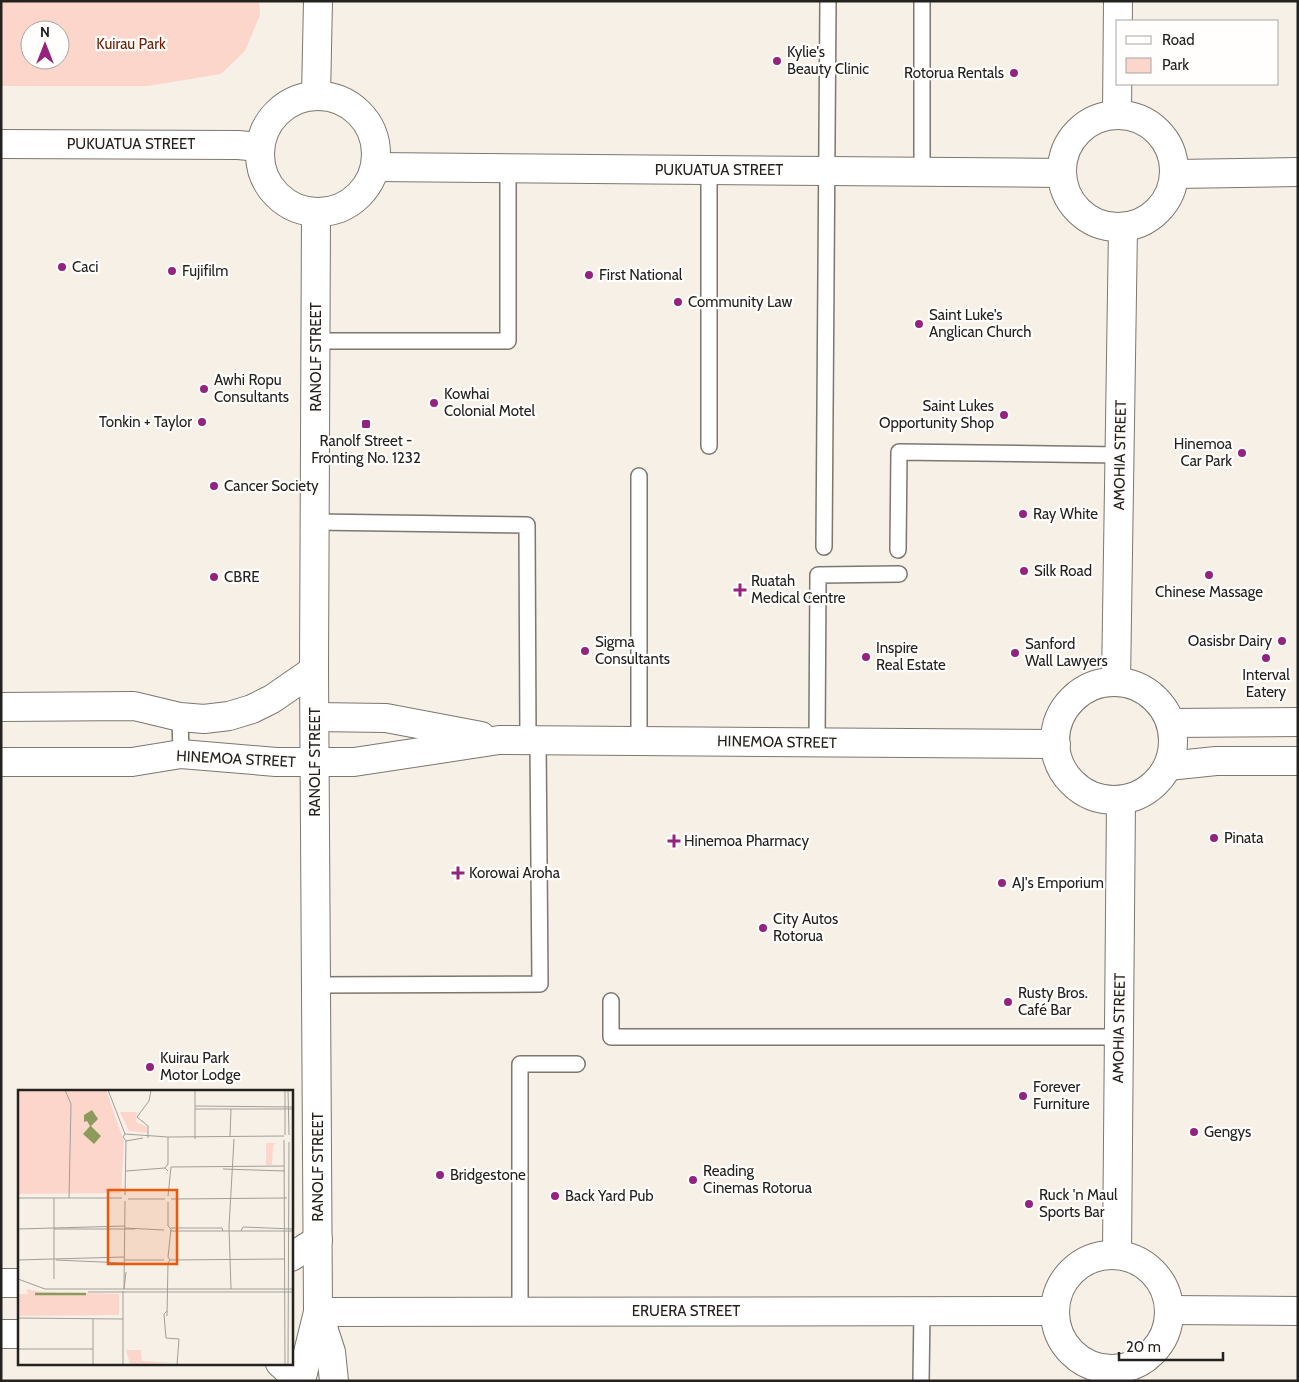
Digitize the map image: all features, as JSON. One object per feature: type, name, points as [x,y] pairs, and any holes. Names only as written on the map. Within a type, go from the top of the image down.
[{"type":"street","points":[[316,96],[318,1]]},
{"type":"street","points":[[1118,1],[1118,20]]},
{"type":"street","points":[[1117,85],[1117,115]]},
{"type":"street","points":[[302,97],[332,97],[348,103],[361,113],[370,127],[376,143],[376,167],[365,190],[353,201],[338,209],[316,213],[304,211],[289,205],[275,194],[266,180],[260,164],[260,147],[266,128],[278,111],[289,103],[302,97]]},
{"type":"street","points":[[1117,115],[1135,117],[1152,126],[1164,139],[1172,155],[1175,174],[1168,200],[1159,210],[1148,220],[1123,228],[1104,226],[1087,219],[1074,207],[1065,191],[1062,173],[1063,158],[1068,144],[1077,132],[1089,123],[1102,117],[1117,115]]},
{"type":"street","name":"PUKUATUA STREET","points":[[1,144],[238,145],[260,147]]},
{"type":"street","name":"PUKUATUA STREET","points":[[376,167],[1062,173]]},
{"type":"street","points":[[1175,174],[1298,172]]},
{"type":"street","name":"RANOLF STREET","points":[[300,1381],[318,1312],[314,717],[316,213]]},
{"type":"street","name":"AMOHIA STREET","points":[[1116,682],[1123,228]]},
{"type":"street","points":[[1,707],[134,706],[180,717],[204,719],[221,717],[252,709],[272,699],[314,670]]},
{"type":"street","points":[[1116,682],[1130,684],[1148,693],[1161,705],[1171,722],[1173,739],[1168,766],[1157,782],[1140,794],[1121,800],[1101,799],[1082,791],[1064,773],[1056,754],[1055,735],[1061,715],[1072,700],[1096,685],[1116,682]]},
{"type":"street","name":"HINEMOA STREET","points":[[314,717],[386,718],[499,740]]},
{"type":"street","points":[[1171,722],[1298,722]]},
{"type":"street","name":"HINEMOA STREET","points":[[1,762],[132,762],[181,754],[276,762],[354,762],[499,740],[1056,744]]},
{"type":"street","points":[[1168,766],[1216,761],[1298,761]]},
{"type":"street","name":"AMOHIA STREET","points":[[1117,1255],[1121,800]]},
{"type":"street","points":[[292,1256],[318,1240]]},
{"type":"street","points":[[1105,1255],[1117,1255],[1138,1260],[1154,1273],[1163,1285],[1169,1304],[1169,1322],[1158,1348],[1136,1364],[1116,1375],[1082,1362],[1062,1342],[1055,1324],[1054,1311],[1059,1289],[1065,1277],[1086,1260],[1105,1255]]},
{"type":"street","points":[[1,1283],[18,1283]]},
{"type":"street","points":[[1169,1310],[1298,1311]]},
{"type":"street","name":"ERUERA STREET","points":[[318,1312],[1054,1311]]},
{"type":"street","name":"RANOLF STREET","points":[[318,1312],[331,1352],[334,1381]]},
{"type":"street","points":[[1,1334],[18,1334]]},
{"type":"street","points":[[281,1364],[300,1381]]},
{"type":"lane","points":[[824,547],[828,1]]},
{"type":"lane","points":[[922,1],[922,172]]},
{"type":"lane","points":[[316,340],[508,340],[508,168]]},
{"type":"lane","points":[[709,170],[709,446]]},
{"type":"lane","points":[[898,550],[899,452],[1120,455]]},
{"type":"lane","points":[[639,476],[639,741]]},
{"type":"lane","points":[[315,522],[527,525],[540,984],[316,985]]},
{"type":"lane","points":[[817,743],[818,575],[899,574]]},
{"type":"lane","points":[[180,717],[181,754]]},
{"type":"lane","points":[[611,1001],[611,1037],[1119,1037]]},
{"type":"lane","points":[[520,1312],[520,1064],[577,1064]]},
{"type":"lane","points":[[921,1381],[922,1311]]},
{"type":"green space","name":"Kuirau Park","points":[[1,1],[259,1],[260,15],[245,51],[221,74],[148,86],[1,86]]},
{"type":"place","name":"Kylie's Beauty Clinic","points":[[777,61]]},
{"type":"place","name":"Rotorua Rentals","points":[[1014,73]]},
{"type":"place","name":"Caci","points":[[62,267]]},
{"type":"place","name":"Fujifilm","points":[[172,271]]},
{"type":"place","name":"First National","points":[[589,275]]},
{"type":"place","name":"Community Law","points":[[678,302]]},
{"type":"place","name":"Saint Luke's Anglican Church","points":[[919,324]]},
{"type":"place","name":"Awhi Ropu Consultants","points":[[204,389]]},
{"type":"place","name":"Kowhai Colonial Motel","points":[[434,403]]},
{"type":"place","name":"Saint Lukes Opportunity Shop","points":[[1004,415]]},
{"type":"place","name":"Tonkin + Taylor","points":[[202,422]]},
{"type":"place","name":"Ranolf Street - Fronting No. 1232","points":[[366,424]]},
{"type":"place","name":"Hinemoa Car Park","points":[[1242,453]]},
{"type":"place","name":"Cancer Society","points":[[214,486]]},
{"type":"place","name":"Ray White","points":[[1023,514]]},
{"type":"place","name":"Silk Road","points":[[1024,571]]},
{"type":"place","name":"Chinese Massage","points":[[1209,575]]},
{"type":"place","name":"CBRE","points":[[214,577]]},
{"type":"place","name":"Ruatah Medical Centre","points":[[740,590]]},
{"type":"place","name":"Oasisbr Dairy","points":[[1282,641]]},
{"type":"place","name":"Sigma Consultants","points":[[585,651]]},
{"type":"place","name":"Sanford Wall Lawyers","points":[[1015,653]]},
{"type":"place","name":"Inspire Real Estate","points":[[866,657]]},
{"type":"place","name":"Interval Eatery","points":[[1266,658]]},
{"type":"place","name":"Pinata","points":[[1214,838]]},
{"type":"place","name":"Hinemoa Pharmacy","points":[[674,841]]},
{"type":"place","name":"Korowai Aroha","points":[[458,873]]},
{"type":"place","name":"AJ's Emporium","points":[[1002,883]]},
{"type":"place","name":"City Autos Rotorua","points":[[763,928]]},
{"type":"place","name":"Rusty Bros. Café Bar","points":[[1008,1002]]},
{"type":"place","name":"Kuirau Park Motor Lodge","points":[[150,1067]]},
{"type":"place","name":"Forever Furniture","points":[[1023,1096]]},
{"type":"place","name":"Gengys","points":[[1194,1132]]},
{"type":"place","name":"Bridgestone","points":[[440,1175]]},
{"type":"place","name":"Reading Cinemas Rotorua","points":[[693,1180]]},
{"type":"place","name":"Back Yard Pub","points":[[555,1196]]},
{"type":"place","name":"Ruck 'n Maul Sports Bar","points":[[1029,1204]]}]
